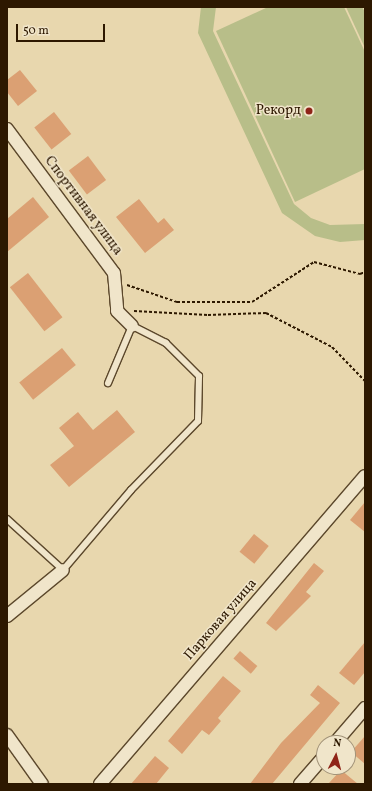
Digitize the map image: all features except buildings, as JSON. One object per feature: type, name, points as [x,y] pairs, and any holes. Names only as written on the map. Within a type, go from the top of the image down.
[{"type":"street","name":"Спортивная улица","points":[[7,129],[114,273],[117,311]]},
{"type":"street","points":[[117,311],[132,326]]},
{"type":"street","name":"Парковая улица","points":[[100,784],[365,476]]},
{"type":"street","points":[[7,616],[63,570]]},
{"type":"street","points":[[342,735],[365,708]]},
{"type":"street","points":[[7,735],[42,784]]},
{"type":"street","points":[[300,784],[316,765]]},
{"type":"lane","points":[[7,519],[63,570],[131,490],[198,421],[199,376],[166,343],[132,326],[108,383]]},
{"type":"path","points":[[115,280],[177,302],[252,302],[314,262],[360,274],[365,272]]},
{"type":"path","points":[[117,311],[208,315],[266,313],[332,347],[365,381]]},
{"type":"green space","points":[[201,7],[216,7],[213,31],[294,204],[311,218],[330,225],[365,224],[365,240],[340,242],[315,236],[282,213],[198,33]]},
{"type":"green space","name":"Рекорд","points":[[268,7],[344,7],[365,52],[365,169],[295,202],[216,31]]},
{"type":"green space","points":[[346,7],[362,7],[365,12],[365,48]]},
{"type":"place","name":"Рекорд","points":[[309,111]]}]
